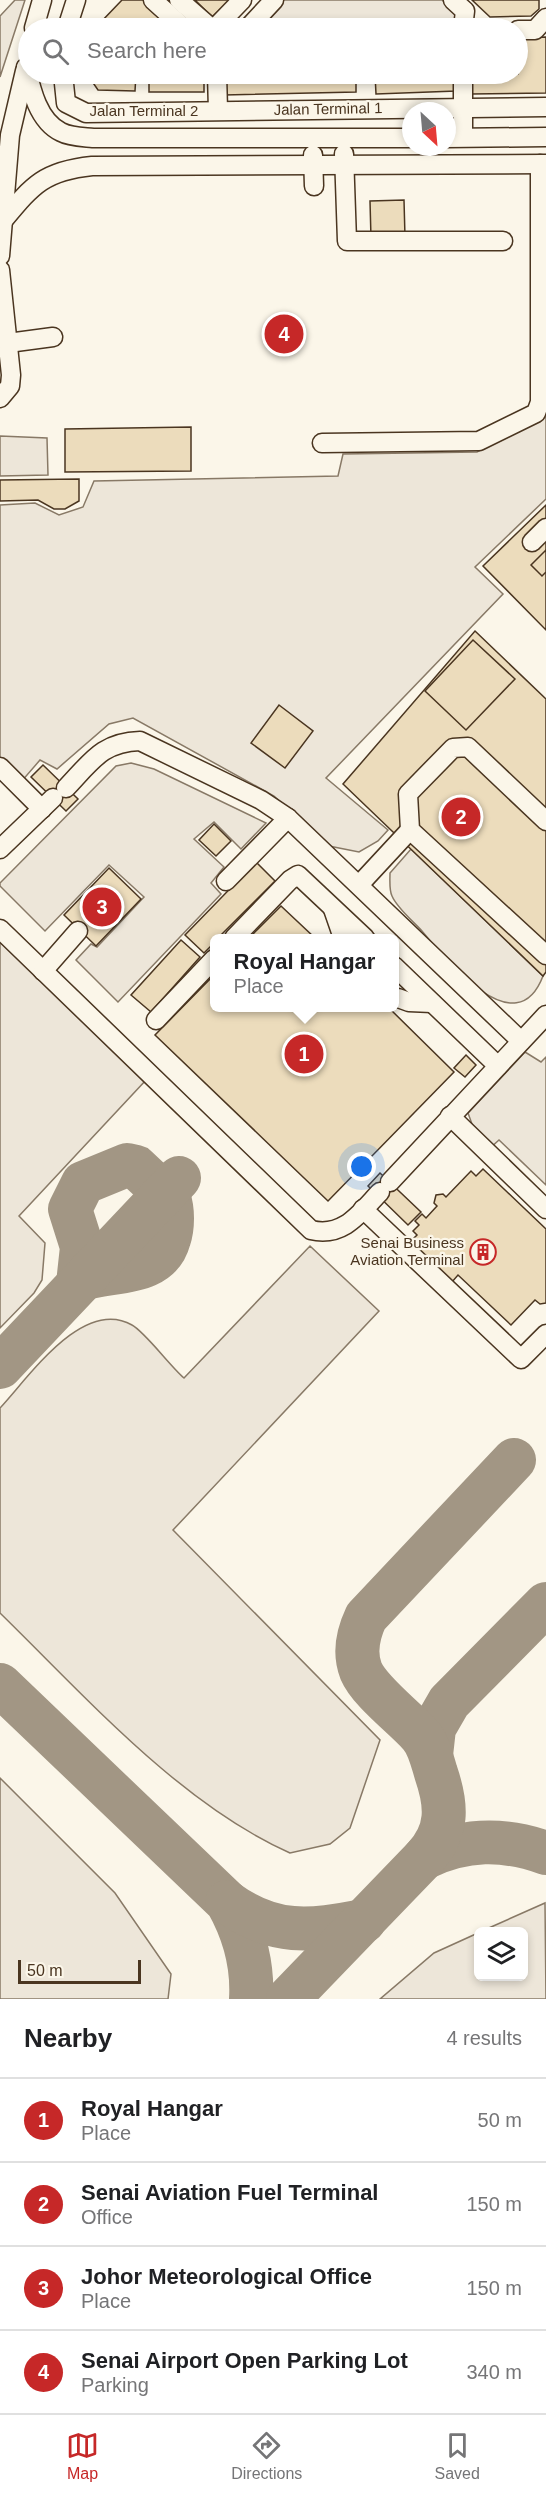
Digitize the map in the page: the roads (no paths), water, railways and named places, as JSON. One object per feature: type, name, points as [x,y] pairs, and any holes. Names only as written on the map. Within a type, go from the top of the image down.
[{"type":"street","points":[[37,18],[42,0]]},
{"type":"street","points":[[153,0],[173,18]]},
{"type":"street","points":[[179,0],[201,18]]},
{"type":"street","points":[[223,18],[242,0]]},
{"type":"street","points":[[257,18],[274,0]]},
{"type":"street","points":[[453,0],[465,11],[464,18]]},
{"type":"street","points":[[528,30],[535,30],[546,18]]},
{"type":"street","points":[[0,255],[10,135],[22,84]]},
{"type":"street","points":[[34,84],[42,112],[51,125],[62,133],[93,138],[402,138]]},
{"type":"street","name":"Jalan Terminal 2","points":[[64,84],[66,103],[86,113],[218,110]]},
{"type":"street","points":[[217,84],[218,110]]},
{"type":"street","points":[[456,134],[463,106],[463,84]]},
{"type":"street","name":"Jalan Terminal 1","points":[[218,110],[546,107]]},
{"type":"street","points":[[456,138],[546,137]]},
{"type":"street","points":[[312,138],[314,186]]},
{"type":"street","points":[[344,138],[347,241],[503,241]]},
{"type":"street","points":[[2,222],[28,190],[50,175],[69,168],[314,164],[543,164],[540,402],[536,413],[479,441],[322,443]]},
{"type":"street","points":[[0,270],[1,309],[8,343],[10,386],[0,398]]},
{"type":"street","points":[[8,343],[53,337]]},
{"type":"street","points":[[532,542],[546,528]]},
{"type":"street","points":[[0,849],[99,754],[120,741],[140,741],[261,800],[288,818],[521,1041]]},
{"type":"street","points":[[543,947],[410,830],[408,794],[453,748],[468,747],[546,820]]},
{"type":"street","points":[[0,767],[53,798]]},
{"type":"street","points":[[226,881],[288,818]]},
{"type":"street","points":[[359,885],[410,830]]},
{"type":"street","points":[[239,934],[290,880],[298,875],[360,934]]},
{"type":"street","points":[[333,907],[341,934]]},
{"type":"street","points":[[0,929],[311,1230],[322,1233],[334,1232],[346,1226],[546,1015]]},
{"type":"street","points":[[43,971],[78,931]]},
{"type":"street","points":[[156,1020],[210,963]]},
{"type":"street","points":[[399,971],[498,1066]]},
{"type":"street","points":[[399,998],[409,1002],[432,1003]]},
{"type":"street","points":[[450,1116],[546,1209]]},
{"type":"street","points":[[363,1209],[521,1359],[546,1334]]},
{"type":"place","name":"Senai Airport Open Parking Lot","points":[[284,334]]},
{"type":"place","name":"Senai Aviation Fuel Terminal","points":[[461,817]]},
{"type":"place","name":"Johor Meteorological Office","points":[[102,907]]},
{"type":"place","name":"Royal Hangar","points":[[304,1054]]},
{"type":"place","name":"Senai Business Aviation Terminal","points":[[483,1252]]}]
